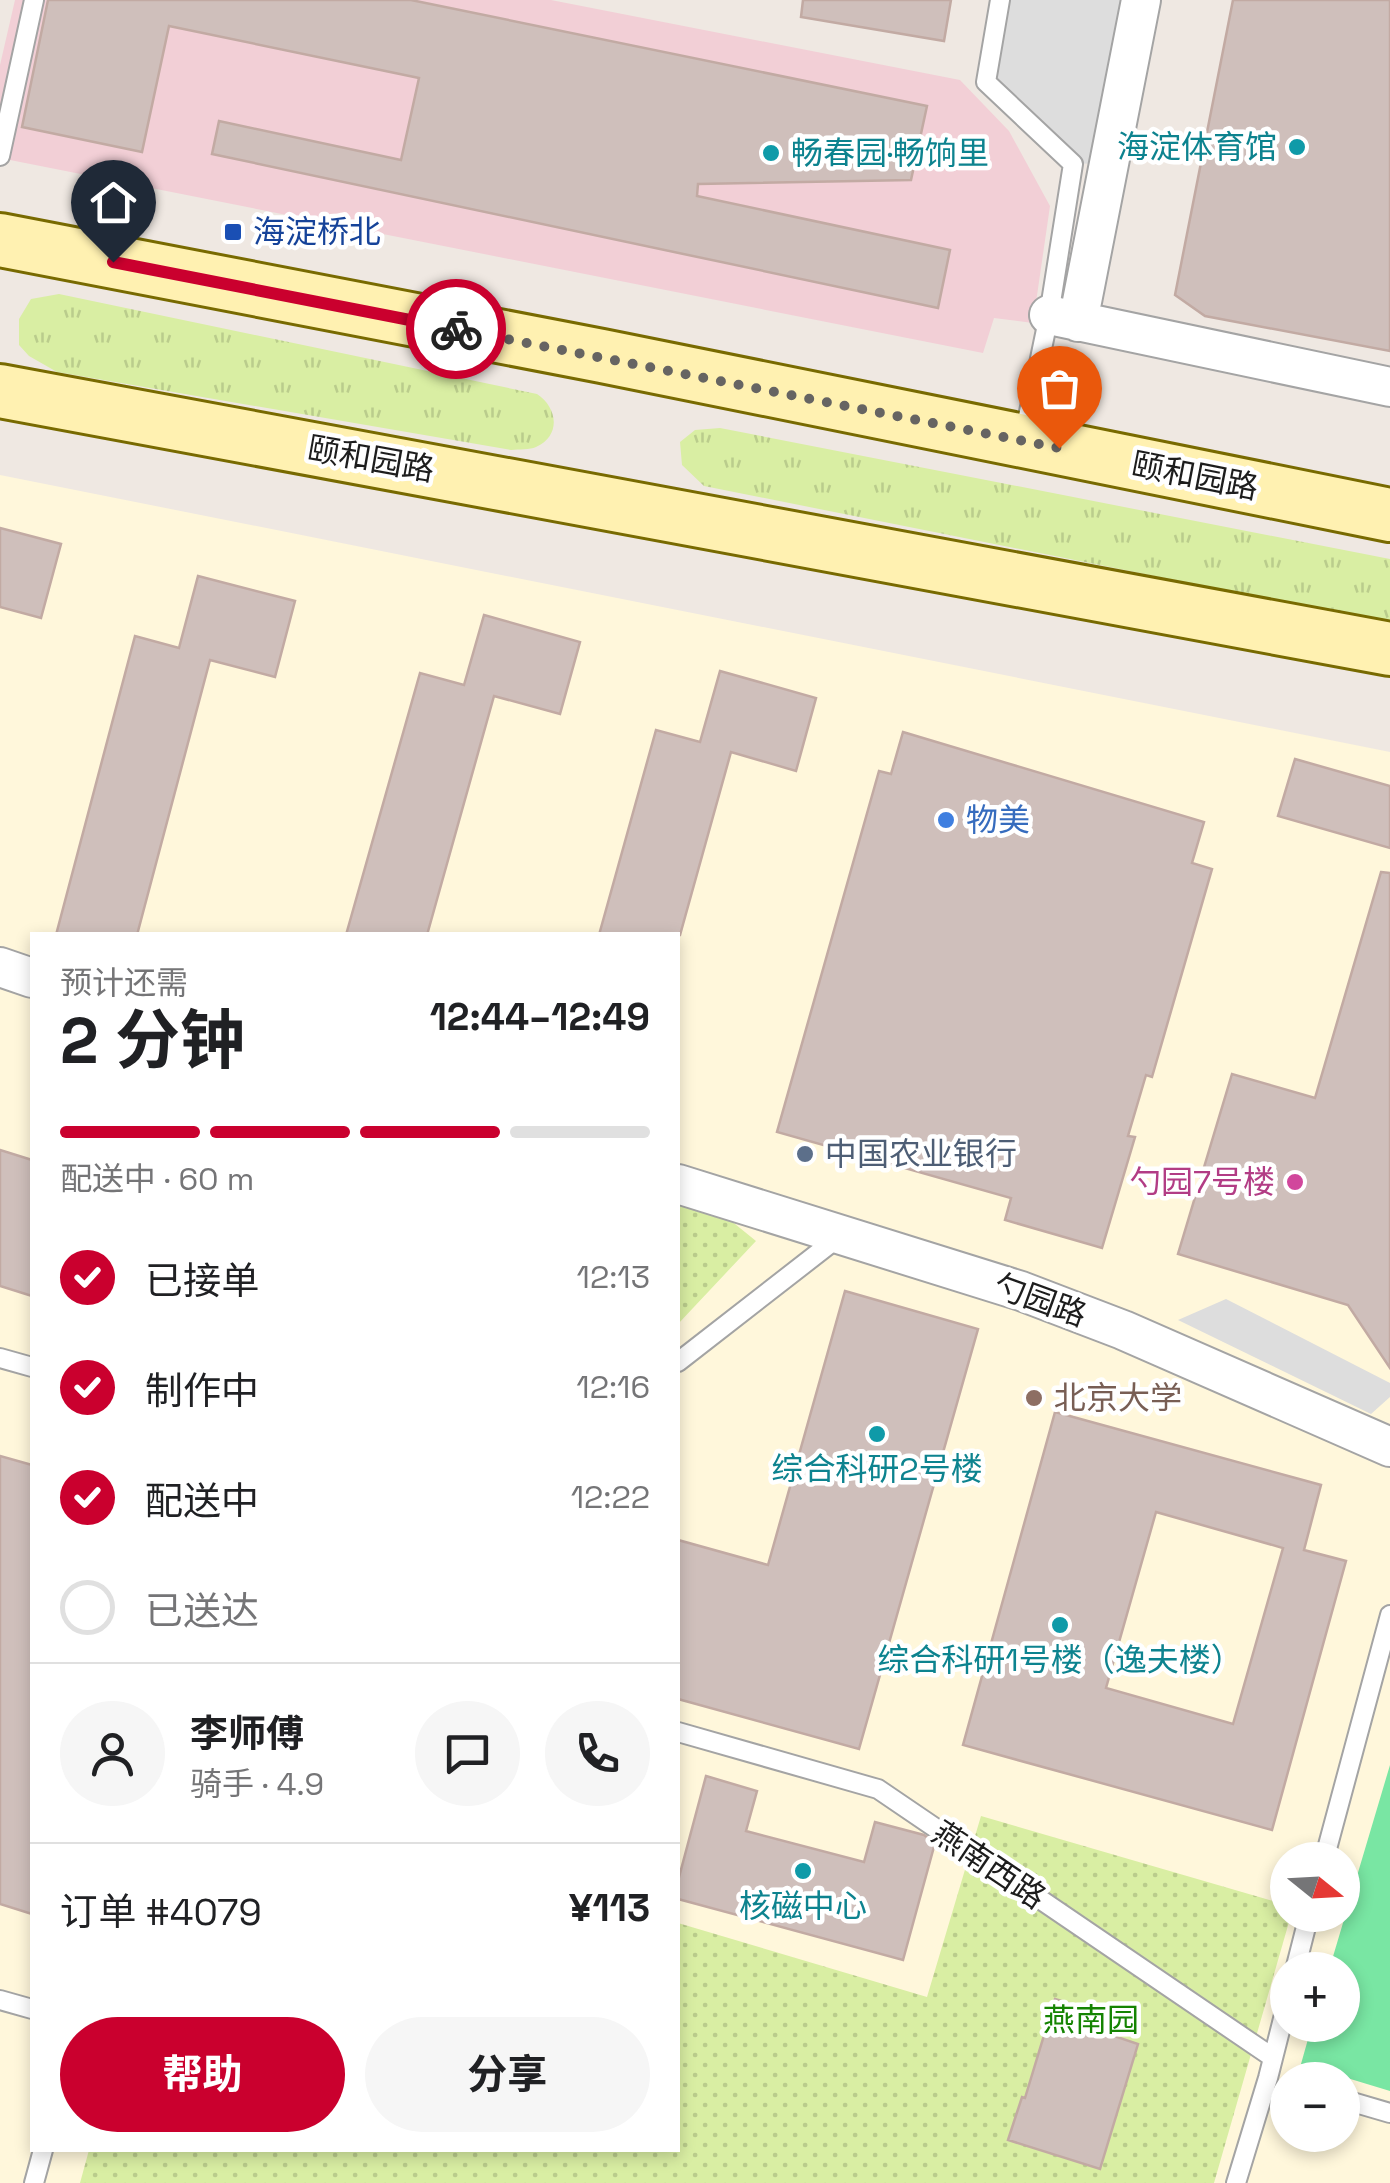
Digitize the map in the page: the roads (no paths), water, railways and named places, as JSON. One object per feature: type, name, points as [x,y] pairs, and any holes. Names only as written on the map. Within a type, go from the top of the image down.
[{"type":"street","points":[[1141,0],[1064,318],[1390,387]]},
{"type":"street","name":"颐和园路","points":[[0,240],[1390,515]]},
{"type":"street","name":"颐和园路","points":[[0,391],[1390,648]]},
{"type":"street","points":[[0,967],[30,977]]},
{"type":"street","name":"勺园路","points":[[680,1185],[1021,1291],[1123,1330],[1390,1446]]},
{"type":"lane","points":[[0,156],[34,0]]},
{"type":"lane","points":[[1000,0],[986,82],[1073,164],[1064,318],[1022,441]]},
{"type":"lane","points":[[680,1360],[840,1236]]},
{"type":"lane","points":[[0,1358],[30,1367]]},
{"type":"lane","points":[[1329,1842],[1390,1615]]},
{"type":"lane","name":"燕南西路","points":[[680,1733],[878,1789],[1272,2057]]},
{"type":"lane","points":[[0,2000],[30,2008]]},
{"type":"lane","points":[[1236,2183],[1276,2042]]},
{"type":"lane","points":[[1360,2104],[1390,2112]]},
{"type":"lane","points":[[34,2183],[42,2152]]},
{"type":"place","name":"海淀体育馆","points":[[1297,147]]},
{"type":"place","name":"畅春园·畅饷里","points":[[771,153]]},
{"type":"place","name":"海淀桥北","points":[[233,232]]},
{"type":"place","name":"物美","points":[[946,820]]},
{"type":"place","name":"中国农业银行","points":[[805,1154]]},
{"type":"place","name":"勺园7号楼","points":[[1295,1182]]},
{"type":"place","name":"北京大学","points":[[1034,1398]]},
{"type":"place","name":"综合科研2号楼","points":[[877,1434]]},
{"type":"place","name":"综合科研1号楼（逸夫楼）","points":[[1060,1625]]},
{"type":"place","name":"核磁中心","points":[[803,1871]]},
{"type":"park label","name":"燕南园","points":[[1091,2020]]}]
